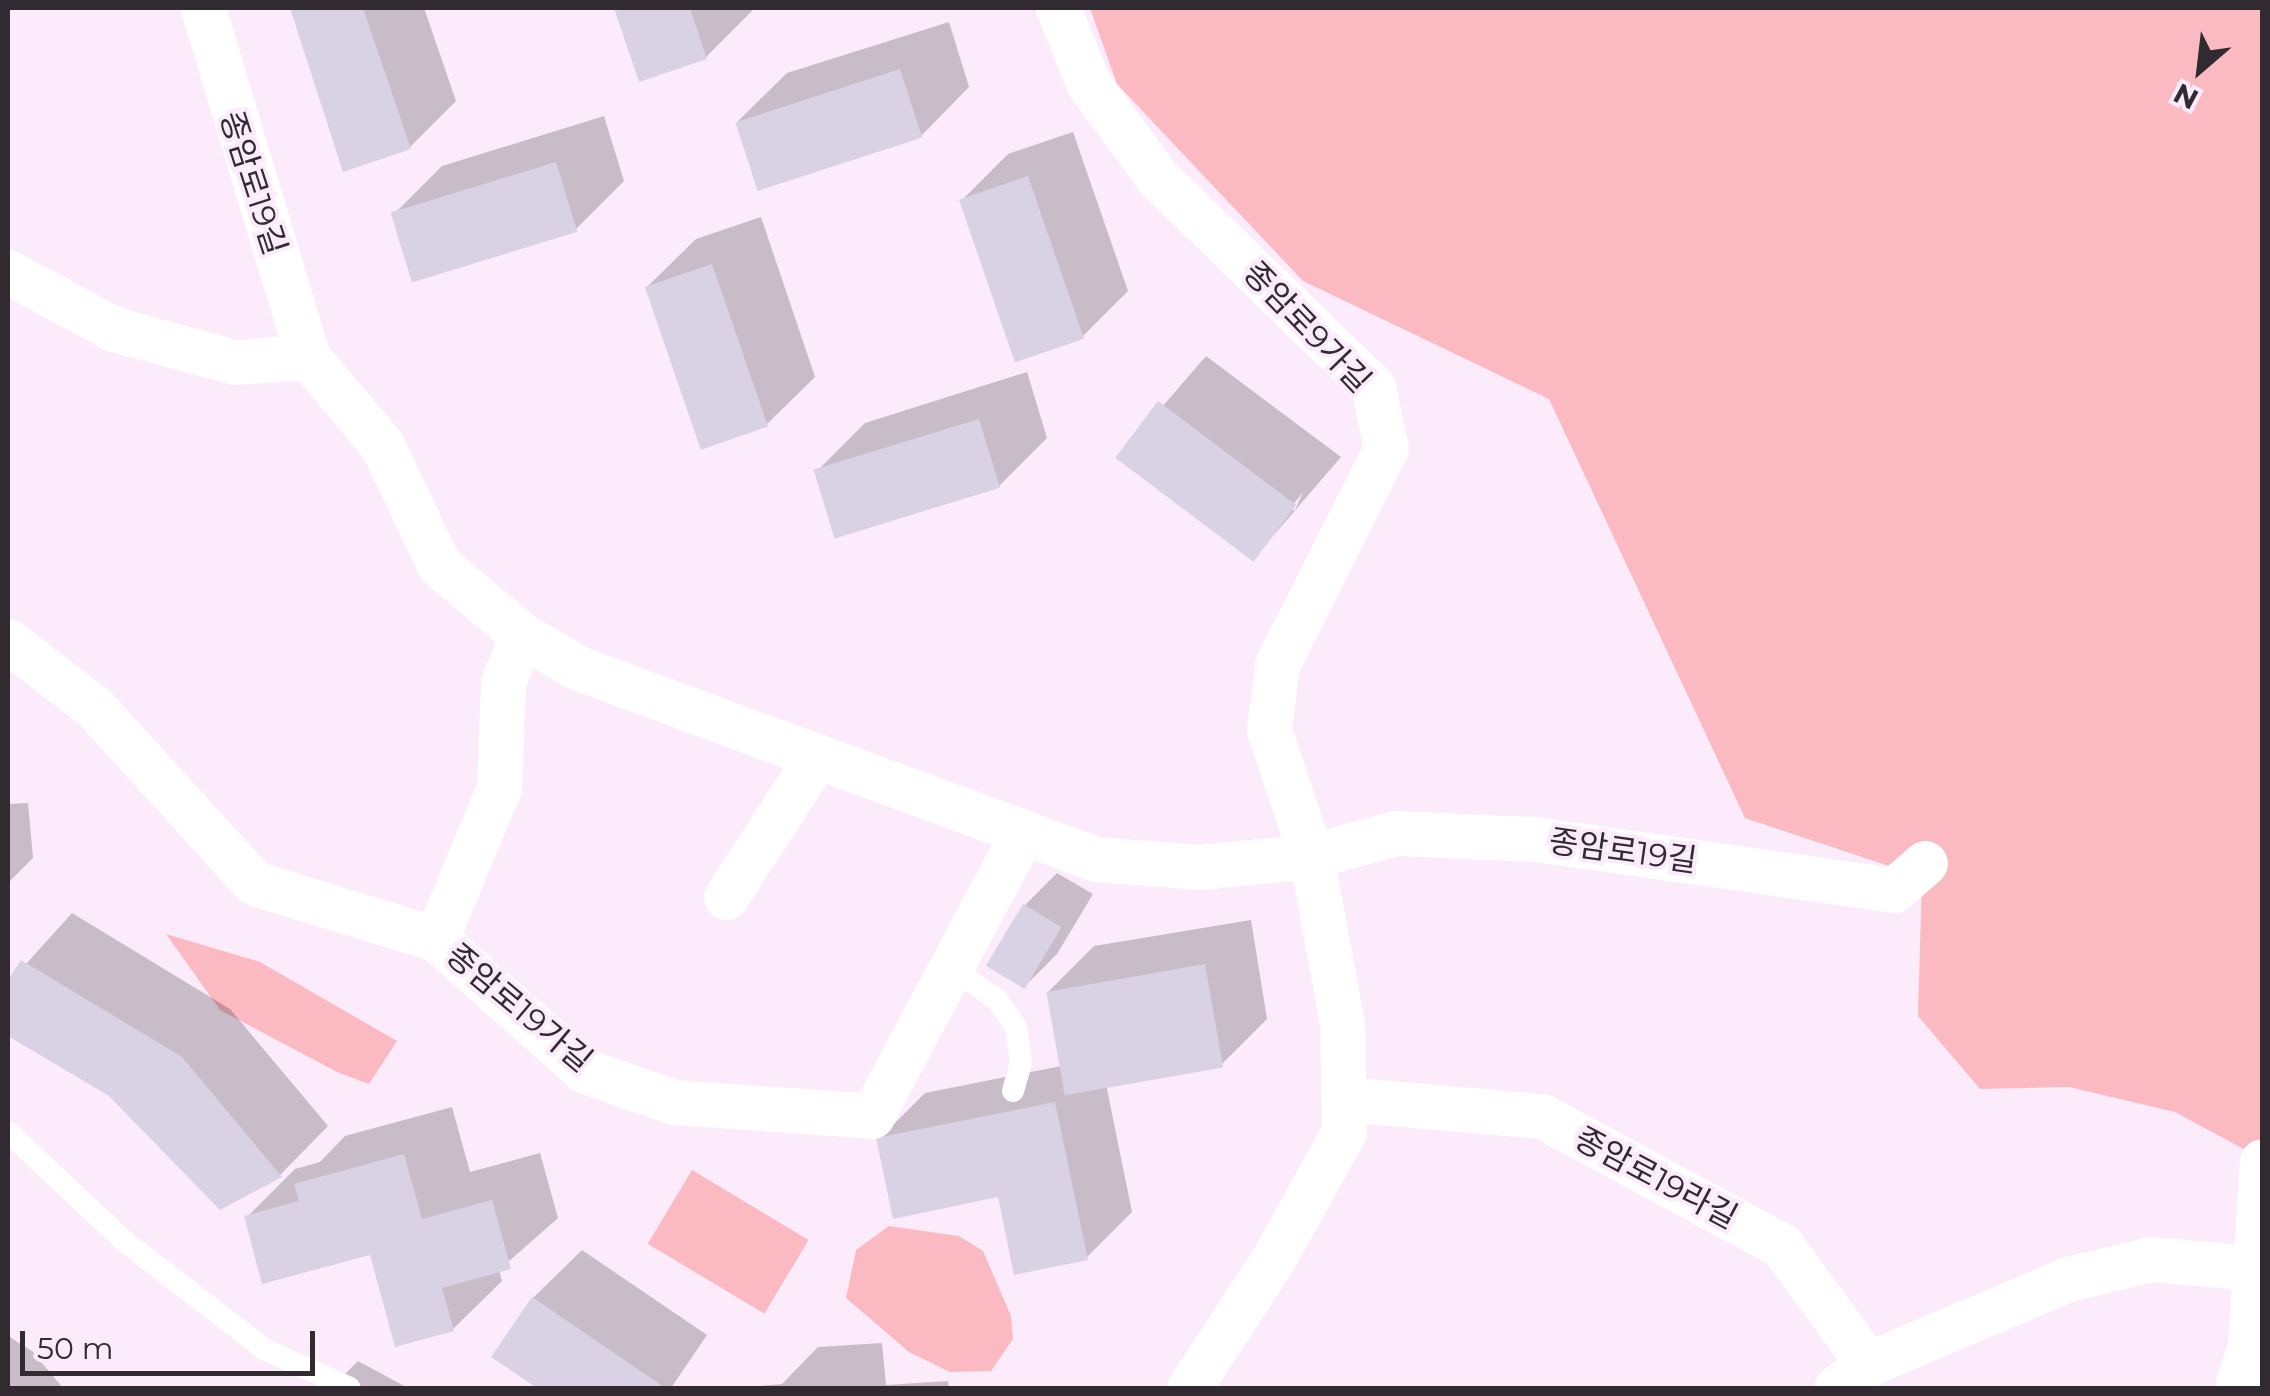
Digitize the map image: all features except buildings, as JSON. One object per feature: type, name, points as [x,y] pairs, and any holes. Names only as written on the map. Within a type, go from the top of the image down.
[{"type":"street","name":"종암로19길","points":[[203,8],[308,357],[382,445],[439,565],[522,635],[578,668],[1096,859],[1200,867],[1312,856],[1396,833],[1534,839],[1894,890],[1925,863]]},
{"type":"street","name":"종암로9가길","points":[[1058,8],[1088,83],[1158,177],[1374,387],[1386,448],[1277,665],[1269,730],[1312,856]]},
{"type":"street","points":[[8,272],[114,328],[148,338],[234,362],[308,357]]},
{"type":"street","points":[[436,939],[499,788],[504,682],[522,635]]},
{"type":"street","name":"종암로19가길","points":[[8,641],[94,707],[254,883],[436,939],[585,1071],[674,1102],[872,1116],[1024,832]]},
{"type":"street","points":[[726,897],[816,758]]},
{"type":"street","points":[[1189,1388],[1274,1258],[1344,1132],[1342,1024],[1312,856]]},
{"type":"street","name":"종암로19라길","points":[[1343,1099],[1542,1116],[1782,1246],[1852,1376]]},
{"type":"street","points":[[2236,1388],[2250,1344],[2262,1161]]},
{"type":"street","points":[[1852,1376],[2068,1279],[2151,1259],[2255,1268]]},
{"type":"lane","points":[[950,967],[996,999],[1016,1027],[1021,1064],[1012,1091]]},
{"type":"lane","points":[[8,1132],[124,1240],[264,1349],[350,1388]]},
{"type":"shaded area","points":[[1090,8],[2262,8],[2262,1159],[2175,1112],[2069,1087],[1980,1089],[1918,1016],[1922,877],[1745,818],[1549,399],[1303,281],[1117,84]]},
{"type":"shaded area","points":[[166,934],[260,962],[397,1041],[369,1084],[337,1072],[220,1010]]},
{"type":"shaded area","points":[[692,1170],[809,1240],[764,1314],[648,1244]]},
{"type":"shaded area","points":[[889,1226],[959,1236],[983,1251],[1011,1316],[1013,1339],[991,1371],[950,1372],[909,1352],[846,1298],[856,1250]]}]
